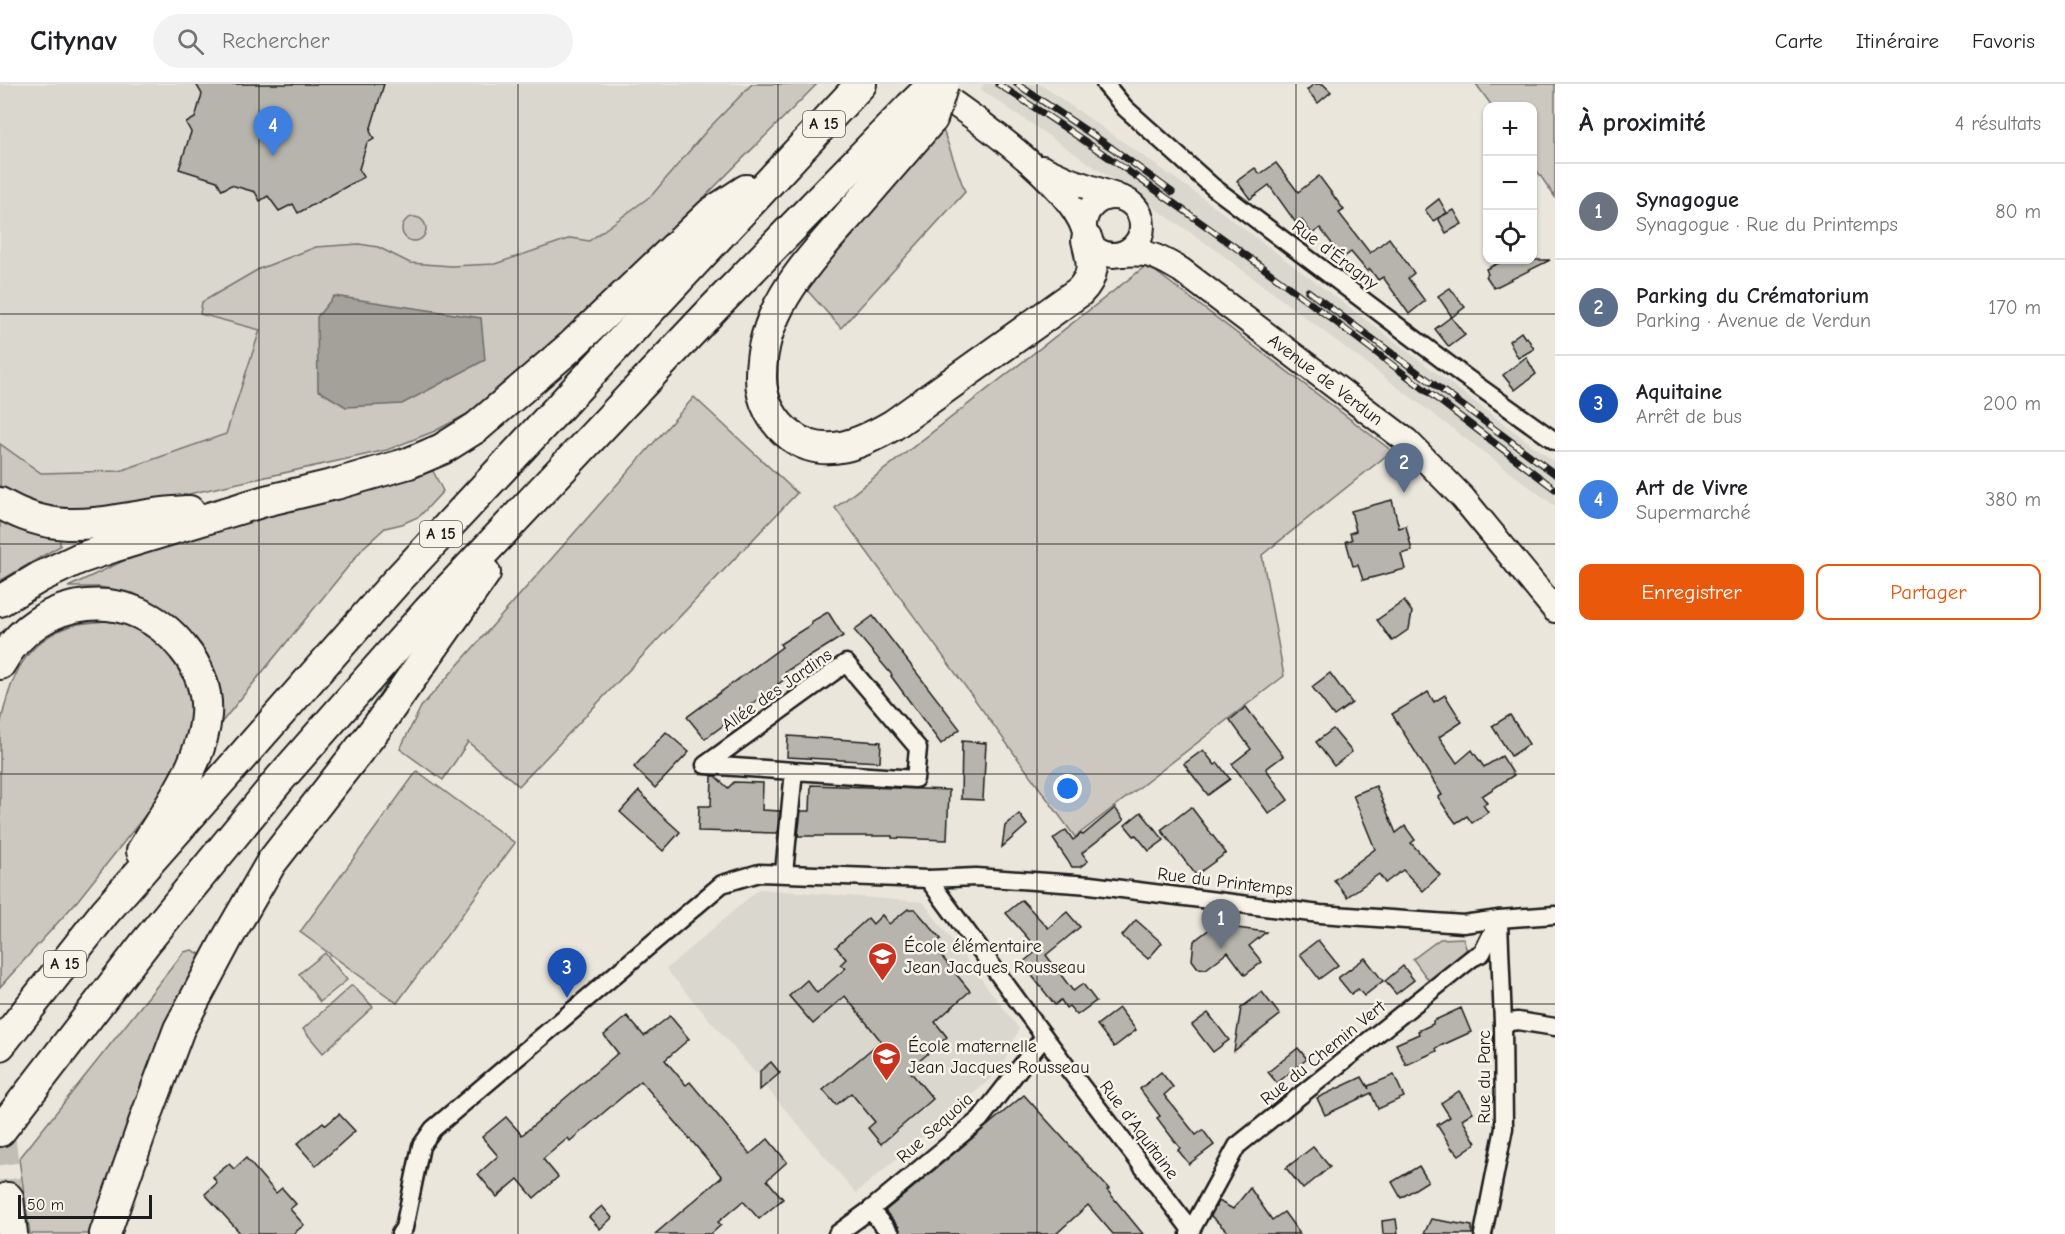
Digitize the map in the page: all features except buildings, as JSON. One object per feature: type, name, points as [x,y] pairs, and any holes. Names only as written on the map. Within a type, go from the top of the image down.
[{"type":"highway","name":"A 15","points":[[0,1044],[105,912],[395,583],[861,84]]},
{"type":"highway","name":"A 15","points":[[0,1131],[146,942],[279,780],[428,611],[715,307],[923,103],[934,84]]},
{"type":"highway","points":[[943,84],[923,103],[776,310],[766,333],[762,352],[761,385],[764,400],[779,426],[793,438],[820,448],[836,448],[865,441],[893,425],[1079,292],[1088,281],[1092,271],[1086,234]]},
{"type":"highway","points":[[0,601],[40,577],[113,547],[240,509],[409,463],[442,448],[477,427],[569,348],[711,213],[786,163]]},
{"type":"highway","points":[[105,1234],[179,1029],[271,863],[377,727],[547,484]]},
{"type":"highway","points":[[0,503],[17,513],[57,525],[88,525],[171,511],[240,509]]},
{"type":"highway","points":[[0,664],[9,647],[21,634],[48,615],[84,605],[132,610],[155,621],[177,639],[194,661],[204,687],[207,714],[202,741],[189,772],[105,912]]},
{"type":"highway","points":[[8,1198],[12,1234]]},
{"type":"main road","points":[[923,103],[1071,181],[1131,202],[1141,216],[1143,228],[1139,239],[1132,248],[1122,254],[1110,255],[1100,252],[1086,234],[1069,204],[1028,160]]},
{"type":"main road","points":[[1086,234],[1084,217],[1090,207],[1104,197],[1116,196]]},
{"type":"main road","name":"Avenue de Verdun","points":[[1141,216],[1152,234],[1181,270]]},
{"type":"main road","name":"Avenue de Verdun","points":[[1122,254],[1145,253],[1181,270],[1407,441],[1463,498],[1555,610]]},
{"type":"street","name":"Rue d'Éragny","points":[[1105,84],[1125,108],[1213,187],[1464,376],[1555,441]]},
{"type":"street","name":"Allée des Jardins","points":[[846,663],[918,748],[915,779],[794,771],[705,765],[846,663]]},
{"type":"street","points":[[784,873],[794,771]]},
{"type":"street","name":"Rue du Printemps","points":[[404,1232],[421,1146],[433,1129],[722,884],[759,873],[928,879],[976,877],[1090,885],[1320,914],[1463,924],[1555,915]]},
{"type":"street","name":"Rue d'Aquitaine","points":[[928,879],[1190,1232]]},
{"type":"street","name":"Rue du Parc","points":[[1483,1234],[1504,1128],[1499,919]]},
{"type":"street","name":"Rue du Chemin Vert","points":[[1190,1232],[1237,1146],[1472,958],[1482,953],[1499,919]]},
{"type":"street","points":[[1503,1023],[1518,1021],[1555,1027]]},
{"type":"street","name":"Rue Sequoia","points":[[837,1234],[870,1210],[980,1119],[1044,1036]]},
{"type":"street","points":[[870,1210],[891,1234]]},
{"type":"shaded area","points":[[0,84],[774,84],[647,218],[241,435],[154,479],[13,482],[0,469]]},
{"type":"shaded area","points":[[752,84],[817,84],[550,352],[488,403],[435,431],[387,450],[117,510],[58,512],[14,495],[0,486],[0,444],[41,473],[120,471],[226,434],[260,330],[200,314],[202,302],[259,269],[316,247],[359,244],[378,247],[410,263],[451,266],[495,264],[571,238],[589,241],[652,195],[708,129]]},
{"type":"shaded area","points":[[985,84],[1040,84],[1206,200],[1555,462],[1555,506],[1216,250],[980,89]]},
{"type":"shaded area","points":[[1476,84],[1555,84],[1555,197],[1537,171],[1537,102],[1489,102]]},
{"type":"shaded area","points":[[942,127],[965,192],[841,328],[805,288]]},
{"type":"shaded area","points":[[414,217],[423,220],[426,229],[423,238],[414,241],[405,238],[402,229],[405,220]]},
{"type":"shaded area","points":[[1147,265],[1392,451],[1262,555],[1284,676],[1075,837],[835,508]]},
{"type":"shaded area","points":[[334,296],[481,318],[485,360],[402,404],[346,407],[318,390],[317,317]]},
{"type":"shaded area","points":[[694,397],[797,493],[519,786],[468,742],[443,780],[400,749],[421,707]]},
{"type":"shaded area","points":[[433,471],[443,491],[420,516],[385,528],[364,547],[221,723],[219,694],[203,651],[187,630],[153,603],[133,593],[99,587],[68,587],[123,561],[245,520],[345,497]]},
{"type":"shaded area","points":[[0,514],[60,537],[60,546],[0,581]]},
{"type":"shaded area","points":[[107,621],[125,624],[148,634],[177,660],[186,680],[192,704],[190,741],[162,794],[78,900],[0,987],[0,726],[4,709],[14,677],[31,651],[42,640],[74,625]]},
{"type":"shaded area","points":[[417,771],[515,843],[397,1003],[300,932]]},
{"type":"shaded area","points":[[759,889],[923,902],[1019,1029],[1000,1071],[856,1193],[760,1080],[763,1077],[759,1072],[756,1074],[666,969]]},
{"type":"shaded area","points":[[1463,938],[1467,951],[1429,981],[1413,959],[1440,939]]},
{"type":"shaded area","points":[[192,950],[200,954],[199,958],[146,1071],[88,1234],[30,1234],[19,1159],[184,952]]},
{"type":"shaded area","points":[[325,953],[347,980],[320,1002],[299,974]]},
{"type":"shaded area","points":[[352,985],[373,1007],[323,1053],[303,1029]]},
{"type":"tunnel","points":[[0,1135],[8,1198]]},
{"type":"railway","points":[[998,84],[1070,131],[1211,230],[1555,489]]},
{"type":"railway","points":[[1017,84],[1172,192]]},
{"type":"railway","points":[[1308,291],[1555,474]]},
{"type":"place","name":"Art de Vivre","points":[[273,156]]},
{"type":"place","name":"Parking du Crématorium","points":[[1404,493]]},
{"type":"place","name":"Synagogue","points":[[1221,949]]},
{"type":"place","name":"École élémentaire Jean Jacques Rousseau","points":[[883,982]]},
{"type":"place","name":"Aquitaine","points":[[567,998]]},
{"type":"place","name":"École maternelle Jean Jacques Rousseau","points":[[887,1082]]}]
